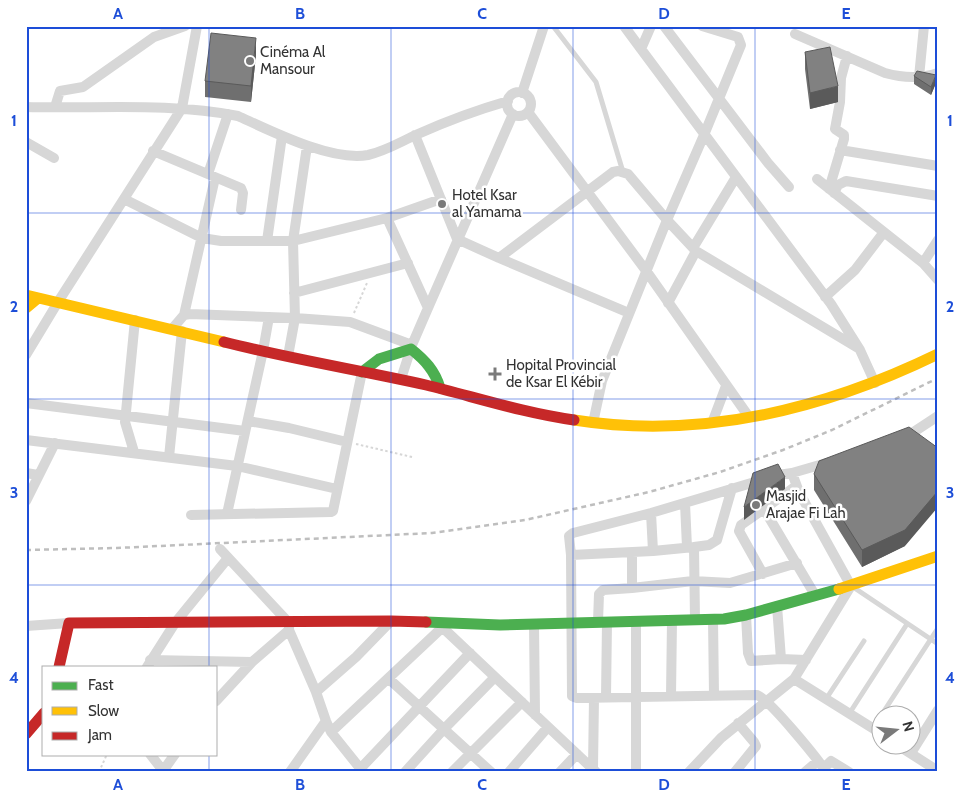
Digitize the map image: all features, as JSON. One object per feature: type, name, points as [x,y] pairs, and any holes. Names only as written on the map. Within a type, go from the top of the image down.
[{"type":"main road","points":[[26,308],[32,297],[58,302],[263,351],[440,388],[529,411],[593,423],[638,426],[712,423],[774,413],[818,402],[876,383],[938,354]]},
{"type":"main road","points":[[362,372],[371,362],[383,356],[412,347],[426,360],[434,371],[440,388]]},
{"type":"main road","points":[[59,666],[69,623],[289,626],[390,621],[444,625],[500,625],[713,619],[746,615],[851,586],[938,556]]},
{"type":"main road","points":[[26,734],[42,716]]},
{"type":"street","points":[[55,107],[60,91],[83,87],[154,37],[184,26]]},
{"type":"street","points":[[26,355],[153,151],[182,108],[197,26]]},
{"type":"street","points":[[522,93],[544,26]]},
{"type":"street","points":[[624,26],[825,297],[860,350],[876,383]]},
{"type":"street","points":[[641,49],[651,26]]},
{"type":"street","points":[[664,26],[789,187]]},
{"type":"street","points":[[593,423],[602,381],[741,42],[736,36],[702,26]]},
{"type":"street","points":[[918,77],[924,26]]},
{"type":"street","points":[[795,34],[885,73],[900,77],[918,77],[938,73]]},
{"type":"street","points":[[832,191],[844,135],[836,129],[841,78],[847,56]]},
{"type":"street","points":[[522,93],[526,94],[530,101],[530,109],[523,115],[513,114],[508,109],[508,101],[513,94],[522,93]]},
{"type":"street","points":[[26,107],[182,108],[228,114],[238,116],[307,146],[341,154],[368,155],[484,108],[508,101]]},
{"type":"street","points":[[528,112],[647,272],[749,417]]},
{"type":"street","points":[[169,457],[177,330],[184,315],[202,238],[212,176],[228,114]]},
{"type":"street","points":[[401,379],[412,347],[457,239],[513,114]]},
{"type":"street","points":[[415,135],[457,239],[630,313]]},
{"type":"street","points":[[267,241],[282,136]]},
{"type":"street","points":[[26,142],[54,158]]},
{"type":"street","points":[[288,356],[295,318],[293,241],[307,146]]},
{"type":"street","points":[[840,150],[938,166]]},
{"type":"street","points":[[153,151],[241,188],[243,193],[241,210]]},
{"type":"street","points":[[499,258],[613,172],[623,172],[628,174],[667,220],[695,249],[860,350]]},
{"type":"street","points":[[668,303],[695,249],[736,177]]},
{"type":"street","points":[[817,179],[923,262],[938,280]]},
{"type":"street","points":[[832,191],[838,185],[846,182],[938,196]]},
{"type":"street","points":[[124,199],[202,238],[221,241],[293,241],[388,218],[441,199]]},
{"type":"street","points":[[388,218],[428,308]]},
{"type":"street","points":[[825,297],[855,270],[884,232]]},
{"type":"street","points":[[923,262],[938,240]]},
{"type":"street","points":[[294,293],[408,263]]},
{"type":"street","points":[[184,315],[295,318],[350,322],[412,347]]},
{"type":"street","points":[[227,514],[269,317]]},
{"type":"street","points":[[134,452],[125,416],[135,320]]},
{"type":"street","points":[[191,515],[328,514],[333,511],[336,489],[362,372]]},
{"type":"street","points":[[712,423],[726,386]]},
{"type":"street","points":[[26,403],[172,422],[289,428],[347,442]]},
{"type":"street","points":[[889,443],[911,440],[938,416]]},
{"type":"street","points":[[26,440],[237,466],[336,489]]},
{"type":"street","points":[[26,501],[55,443]]},
{"type":"street","points":[[823,767],[766,700],[754,694],[606,698],[577,698],[572,696],[570,548],[571,534],[651,513],[778,475],[792,474],[836,460]]},
{"type":"street","points":[[26,473],[38,475]]},
{"type":"street","points":[[690,772],[709,749],[738,723],[794,679],[851,586],[796,486],[792,474]]},
{"type":"street","points":[[763,574],[739,531],[741,525],[796,486]]},
{"type":"street","points":[[571,555],[632,553],[709,544],[717,540],[732,488]]},
{"type":"street","points":[[685,503],[691,547],[695,620]]},
{"type":"street","points":[[764,509],[816,595]]},
{"type":"street","points":[[651,513],[653,551]]},
{"type":"street","points":[[220,549],[289,626],[331,732],[362,770],[470,653]]},
{"type":"street","points":[[632,553],[632,588]]},
{"type":"street","points":[[149,664],[175,623],[228,558]]},
{"type":"street","points":[[606,698],[599,594],[601,591],[693,581],[730,583],[797,563]]},
{"type":"street","points":[[777,606],[781,659]]},
{"type":"street","points":[[746,615],[750,660],[806,660]]},
{"type":"street","points":[[713,619],[714,695]]},
{"type":"street","points":[[671,696],[672,620]]},
{"type":"street","points":[[316,692],[356,657],[390,621]]},
{"type":"street","points":[[636,621],[636,772]]},
{"type":"street","points":[[26,626],[69,623]]},
{"type":"street","points":[[534,624],[535,715]]},
{"type":"street","points":[[331,732],[444,625],[470,653],[594,770]]},
{"type":"street","points":[[218,699],[289,626]]},
{"type":"street","points":[[149,664],[252,662]]},
{"type":"street","points":[[405,772],[495,677]]},
{"type":"street","points":[[389,679],[491,772]]},
{"type":"street","points":[[794,679],[872,728]]},
{"type":"street","points":[[594,698],[594,770]]},
{"type":"street","points":[[452,772],[522,702]]},
{"type":"street","points":[[922,735],[938,710]]},
{"type":"street","points":[[290,772],[326,720]]},
{"type":"street","points":[[735,772],[756,746],[738,723]]},
{"type":"street","points":[[509,772],[548,727]]},
{"type":"street","points":[[560,772],[577,754]]},
{"type":"street","points":[[152,756],[163,771],[174,756]]},
{"type":"street","points":[[916,756],[938,771]]},
{"type":"street","points":[[805,772],[823,767],[831,761],[849,772]]},
{"type":"lane","points":[[553,26],[596,82],[623,172]]},
{"type":"lane","points":[[851,586],[938,644]]},
{"type":"lane","points":[[849,714],[907,624]]},
{"type":"lane","points":[[892,706],[938,628]]},
{"type":"lane","points":[[826,699],[864,641]]},
{"type":"path","points":[[350,322],[371,273]]},
{"type":"path","points":[[347,442],[412,457]]},
{"type":"path","points":[[99,772],[106,756]]},
{"type":"building","points":[[211,33],[256,38],[251,86],[205,81]]},
{"type":"building","points":[[830,47],[838,86],[810,93],[805,52]]},
{"type":"building","points":[[917,71],[936,75],[931,87],[914,76]]},
{"type":"building","points":[[909,427],[938,448],[938,491],[905,530],[862,550],[814,474],[819,461]]},
{"type":"building","points":[[778,464],[785,477],[744,507],[753,473]]},
{"type":"railway","points":[[26,550],[117,548],[432,533],[525,520],[649,492],[720,472],[783,450],[832,430],[938,378]]},
{"type":"traffic: fast","points":[[362,372],[379,359],[411,349],[429,366],[440,388]]},
{"type":"traffic: fast","points":[[426,622],[500,625],[724,619],[746,615],[839,589]]},
{"type":"traffic: slow","points":[[26,295],[224,342]]},
{"type":"traffic: slow","points":[[26,308],[38,298]]},
{"type":"traffic: slow","points":[[574,420],[621,425],[669,426],[761,415],[807,404],[851,390],[938,354]]},
{"type":"traffic: slow","points":[[839,589],[938,556]]},
{"type":"traffic: jam","points":[[224,342],[426,385],[518,409],[574,420]]},
{"type":"traffic: jam","points":[[59,666],[69,623],[426,622]]},
{"type":"traffic: jam","points":[[26,734],[42,715]]},
{"type":"place","name":"Cinéma Al Mansour","points":[[250,61]]},
{"type":"place","name":"Hotel Ksar al Yamama","points":[[442,204]]},
{"type":"place","name":"Hopital Provincial de Ksar El Kébir","points":[[495,374]]},
{"type":"place","name":"Masjid Arajae Fi Lah","points":[[756,505]]}]
